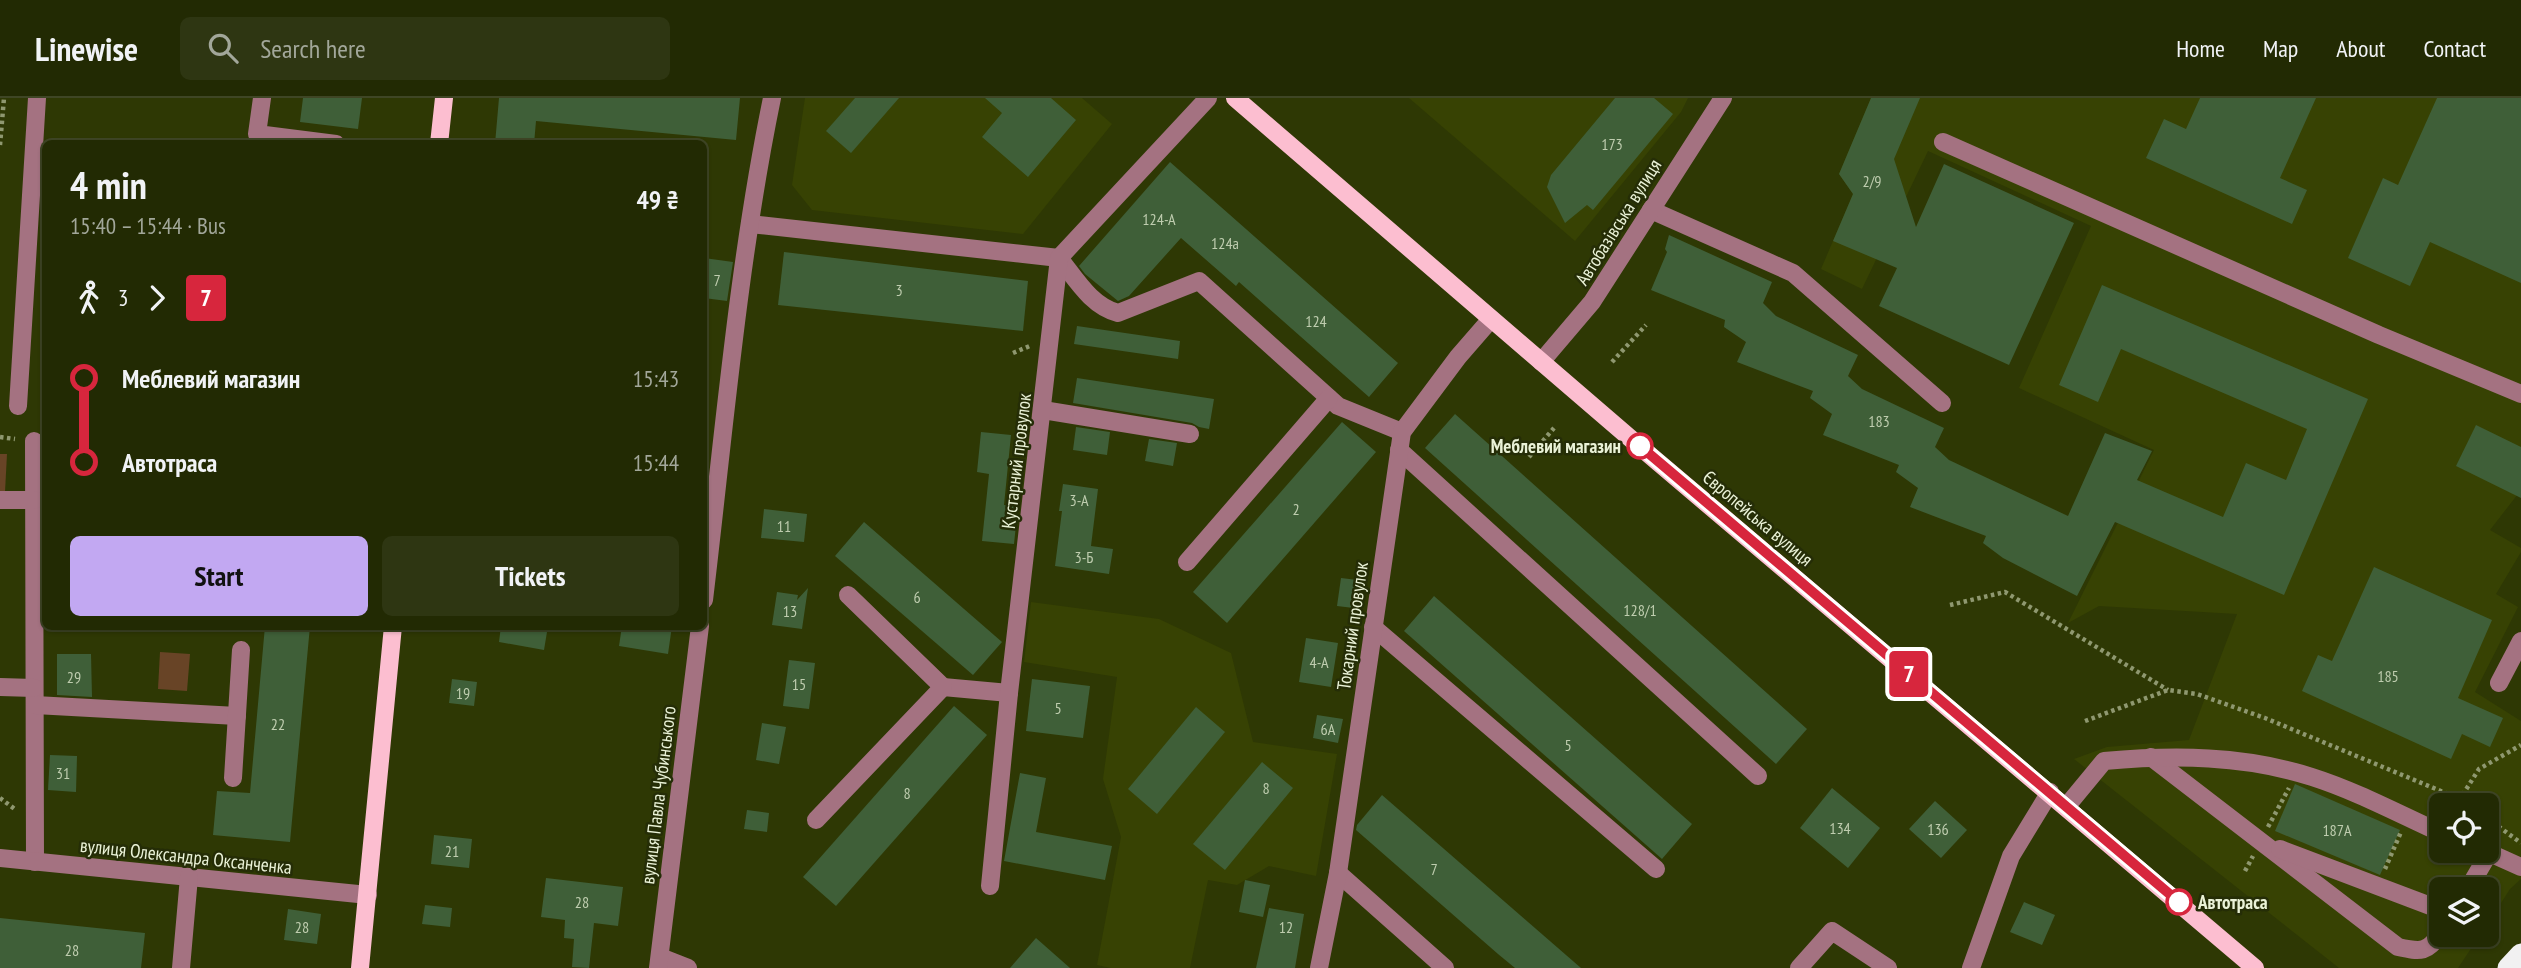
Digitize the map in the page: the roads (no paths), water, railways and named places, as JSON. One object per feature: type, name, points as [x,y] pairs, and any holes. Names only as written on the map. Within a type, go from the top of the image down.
[{"type":"highway","points":[[2508,968],[2521,954]]},
{"type":"main road","points":[[439,140],[444,98]]},
{"type":"main road","name":"Європейська вулиця","points":[[1235,98],[1541,362],[2255,968]]},
{"type":"main road","points":[[360,968],[393,630]]},
{"type":"street","points":[[18,405],[37,98]]},
{"type":"street","points":[[262,98],[257,134],[304,140]]},
{"type":"street","points":[[707,575],[750,224],[772,98]]},
{"type":"street","points":[[1059,258],[1208,98]]},
{"type":"street","name":"Автобазівська вулиця","points":[[1541,362],[1592,302],[1723,98]]},
{"type":"street","points":[[1943,142],[2379,335],[2521,394]]},
{"type":"street","points":[[1651,209],[1793,273],[1941,403]]},
{"type":"street","points":[[750,224],[1059,258],[1095,302],[1118,313],[1199,281],[1338,406],[1400,441],[1758,776]]},
{"type":"street","name":"Кустарний провулок","points":[[990,886],[1009,693],[1059,258]]},
{"type":"street","name":"Токарний провулок","points":[[1319,968],[1338,873],[1400,441],[1458,357],[1491,319]]},
{"type":"street","points":[[1187,562],[1329,398]]},
{"type":"street","points":[[1043,410],[1190,434]]},
{"type":"street","points":[[34,441],[35,862]]},
{"type":"street","points":[[0,500],[34,500]]},
{"type":"street","points":[[848,595],[943,687],[1009,693]]},
{"type":"street","points":[[1373,626],[1656,869]]},
{"type":"street","name":"вулиця Павла Чубинського","points":[[659,962],[700,630]]},
{"type":"street","points":[[2499,682],[2521,641]]},
{"type":"street","points":[[233,778],[241,650]]},
{"type":"street","points":[[0,687],[35,697],[237,716]]},
{"type":"street","points":[[816,820],[943,687]]},
{"type":"street","points":[[2151,757],[2398,947],[2423,950],[2430,947]]},
{"type":"street","points":[[2066,807],[2104,761],[2151,757],[2207,758],[2249,762],[2313,777],[2429,828]]},
{"type":"street","points":[[1971,968],[2011,856],[2050,793]]},
{"type":"street","points":[[2261,841],[2429,905]]},
{"type":"street","name":"вулиця Олександра Оксанченка","points":[[0,858],[368,895]]},
{"type":"street","points":[[2499,858],[2521,867]]},
{"type":"street","points":[[1338,873],[1445,968]]},
{"type":"street","points":[[181,968],[189,877]]},
{"type":"street","points":[[1799,968],[1832,931],[1888,968]]},
{"type":"street","points":[[659,962],[688,968]]},
{"type":"place","name":"Меблевий магазин","points":[[1640,446]]},
{"type":"place","name":"Автотраса","points":[[2179,902]]}]
